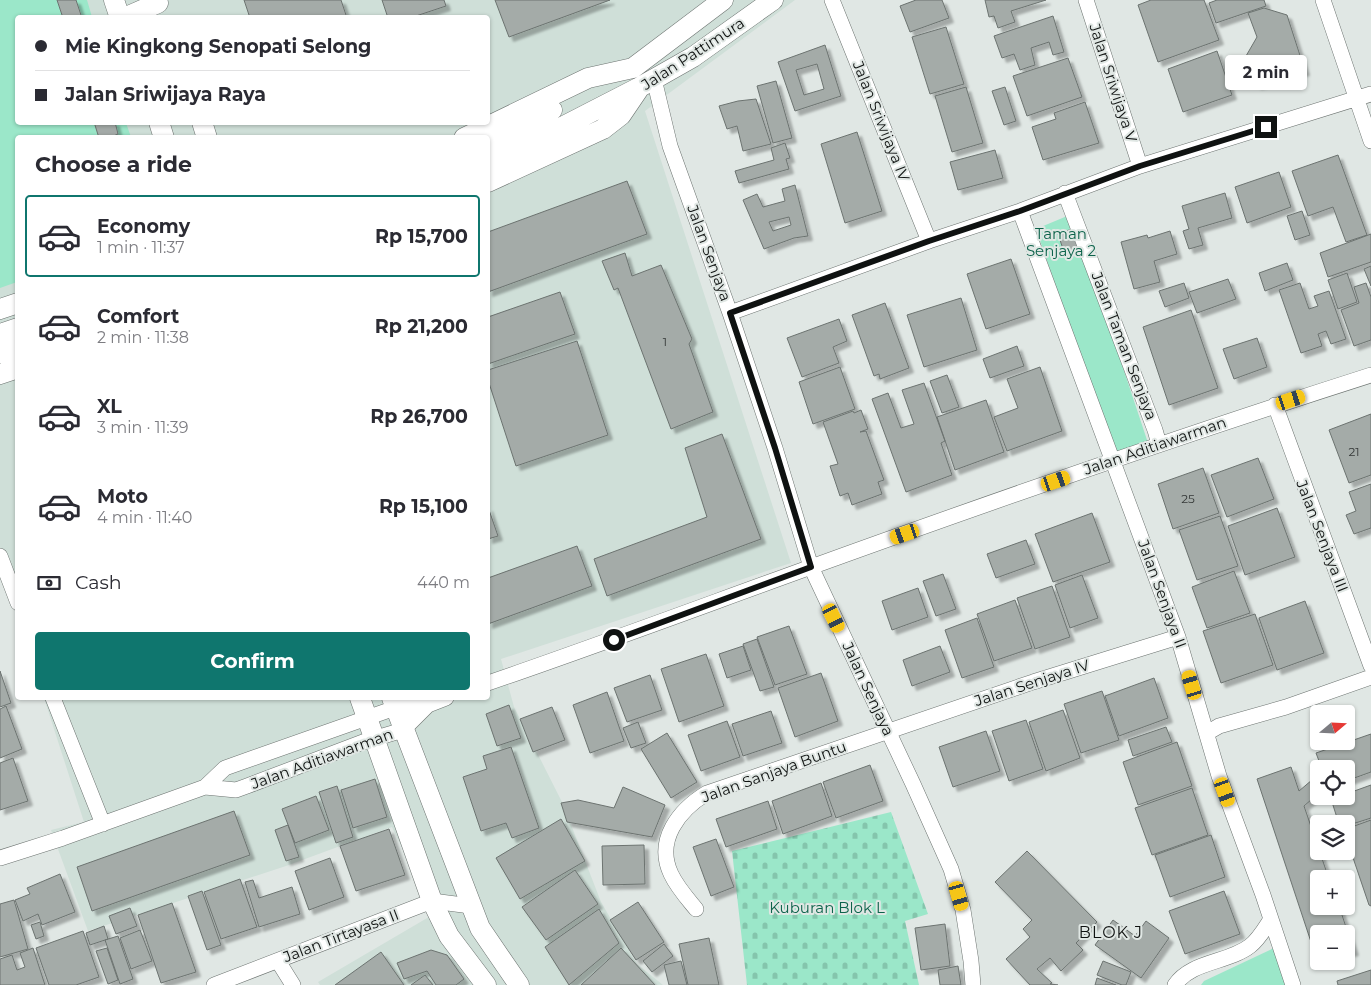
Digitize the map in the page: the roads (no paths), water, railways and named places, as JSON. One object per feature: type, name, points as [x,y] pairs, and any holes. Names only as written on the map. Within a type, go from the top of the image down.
[{"type":"main road","points":[[114,0],[121,15]]},
{"type":"main road","name":"Jalan Pattimura","points":[[490,181],[603,129],[621,114],[647,83],[693,57],[773,0]]},
{"type":"main road","name":"Jalan Pattimura","points":[[470,135],[588,78],[633,68],[712,4]]},
{"type":"main road","points":[[132,15],[160,7]]},
{"type":"main road","points":[[490,143],[633,68]]},
{"type":"main road","points":[[490,164],[647,83]]},
{"type":"main road","points":[[0,309],[15,304]]},
{"type":"main road","points":[[0,334],[15,329]]},
{"type":"main road","points":[[0,354],[15,349]]},
{"type":"main road","points":[[0,374],[15,369]]},
{"type":"main road","points":[[361,700],[432,901],[449,936],[486,985]]},
{"type":"main road","points":[[394,703],[480,928],[519,985]]},
{"type":"street","name":"Jalan Sriwijaya IV","points":[[832,0],[929,241]]},
{"type":"street","name":"Jalan Sriwijaya V","points":[[1086,0],[1140,166]]},
{"type":"street","points":[[1323,0],[1364,96],[1371,141]]},
{"type":"street","name":"Jalan Senjaya","points":[[647,83],[730,313],[775,448],[811,567],[951,869],[963,910],[973,985]]},
{"type":"street","points":[[730,313],[929,241],[1020,211],[1140,166],[1364,96]]},
{"type":"street","name":"Jalan Taman Senjaya","points":[[1065,193],[1148,412],[1158,444]]},
{"type":"street","points":[[1020,211],[1112,461]]},
{"type":"street","name":"Jalan Aditiawarman","points":[[490,683],[1158,444],[1371,375]]},
{"type":"street","name":"Jalan Senjaya III","points":[[1274,406],[1371,666]]},
{"type":"street","name":"Jalan Senjaya II","points":[[1112,461],[1178,637],[1219,776],[1293,985]]},
{"type":"street","points":[[0,556],[15,595]]},
{"type":"street","name":"Jalan Senjaya IV","points":[[888,732],[1033,682],[1178,637]]},
{"type":"street","points":[[1207,733],[1219,726],[1286,707],[1371,677]]},
{"type":"street","points":[[53,700],[103,824]]},
{"type":"street","name":"Jalan Aditiawarman","points":[[0,858],[103,824],[205,787],[225,768],[367,717],[394,703],[428,705],[441,700]]},
{"type":"street","name":"Jalan Aditiawarman","points":[[205,787],[236,790],[375,738],[404,730],[428,705]]},
{"type":"street","name":"Jalan Sanjaya Buntu","points":[[696,908],[680,889],[671,874],[666,860],[666,844],[668,833],[680,815],[696,800],[707,793],[888,732]]},
{"type":"street","name":"Jalan Tirtayasa II","points":[[214,985],[432,901],[471,906]]},
{"type":"street","points":[[1175,985],[1177,981],[1194,969],[1249,947],[1262,933],[1271,919]]},
{"type":"street","points":[[278,961],[293,985]]},
{"type":"district","name":"BLOK J","points":[[1111,932]]},
{"type":"park label","name":"Taman Senjaya 2","points":[[1061,242]]},
{"type":"park label","name":"Kuburan Blok L","points":[[827,908]]}]
